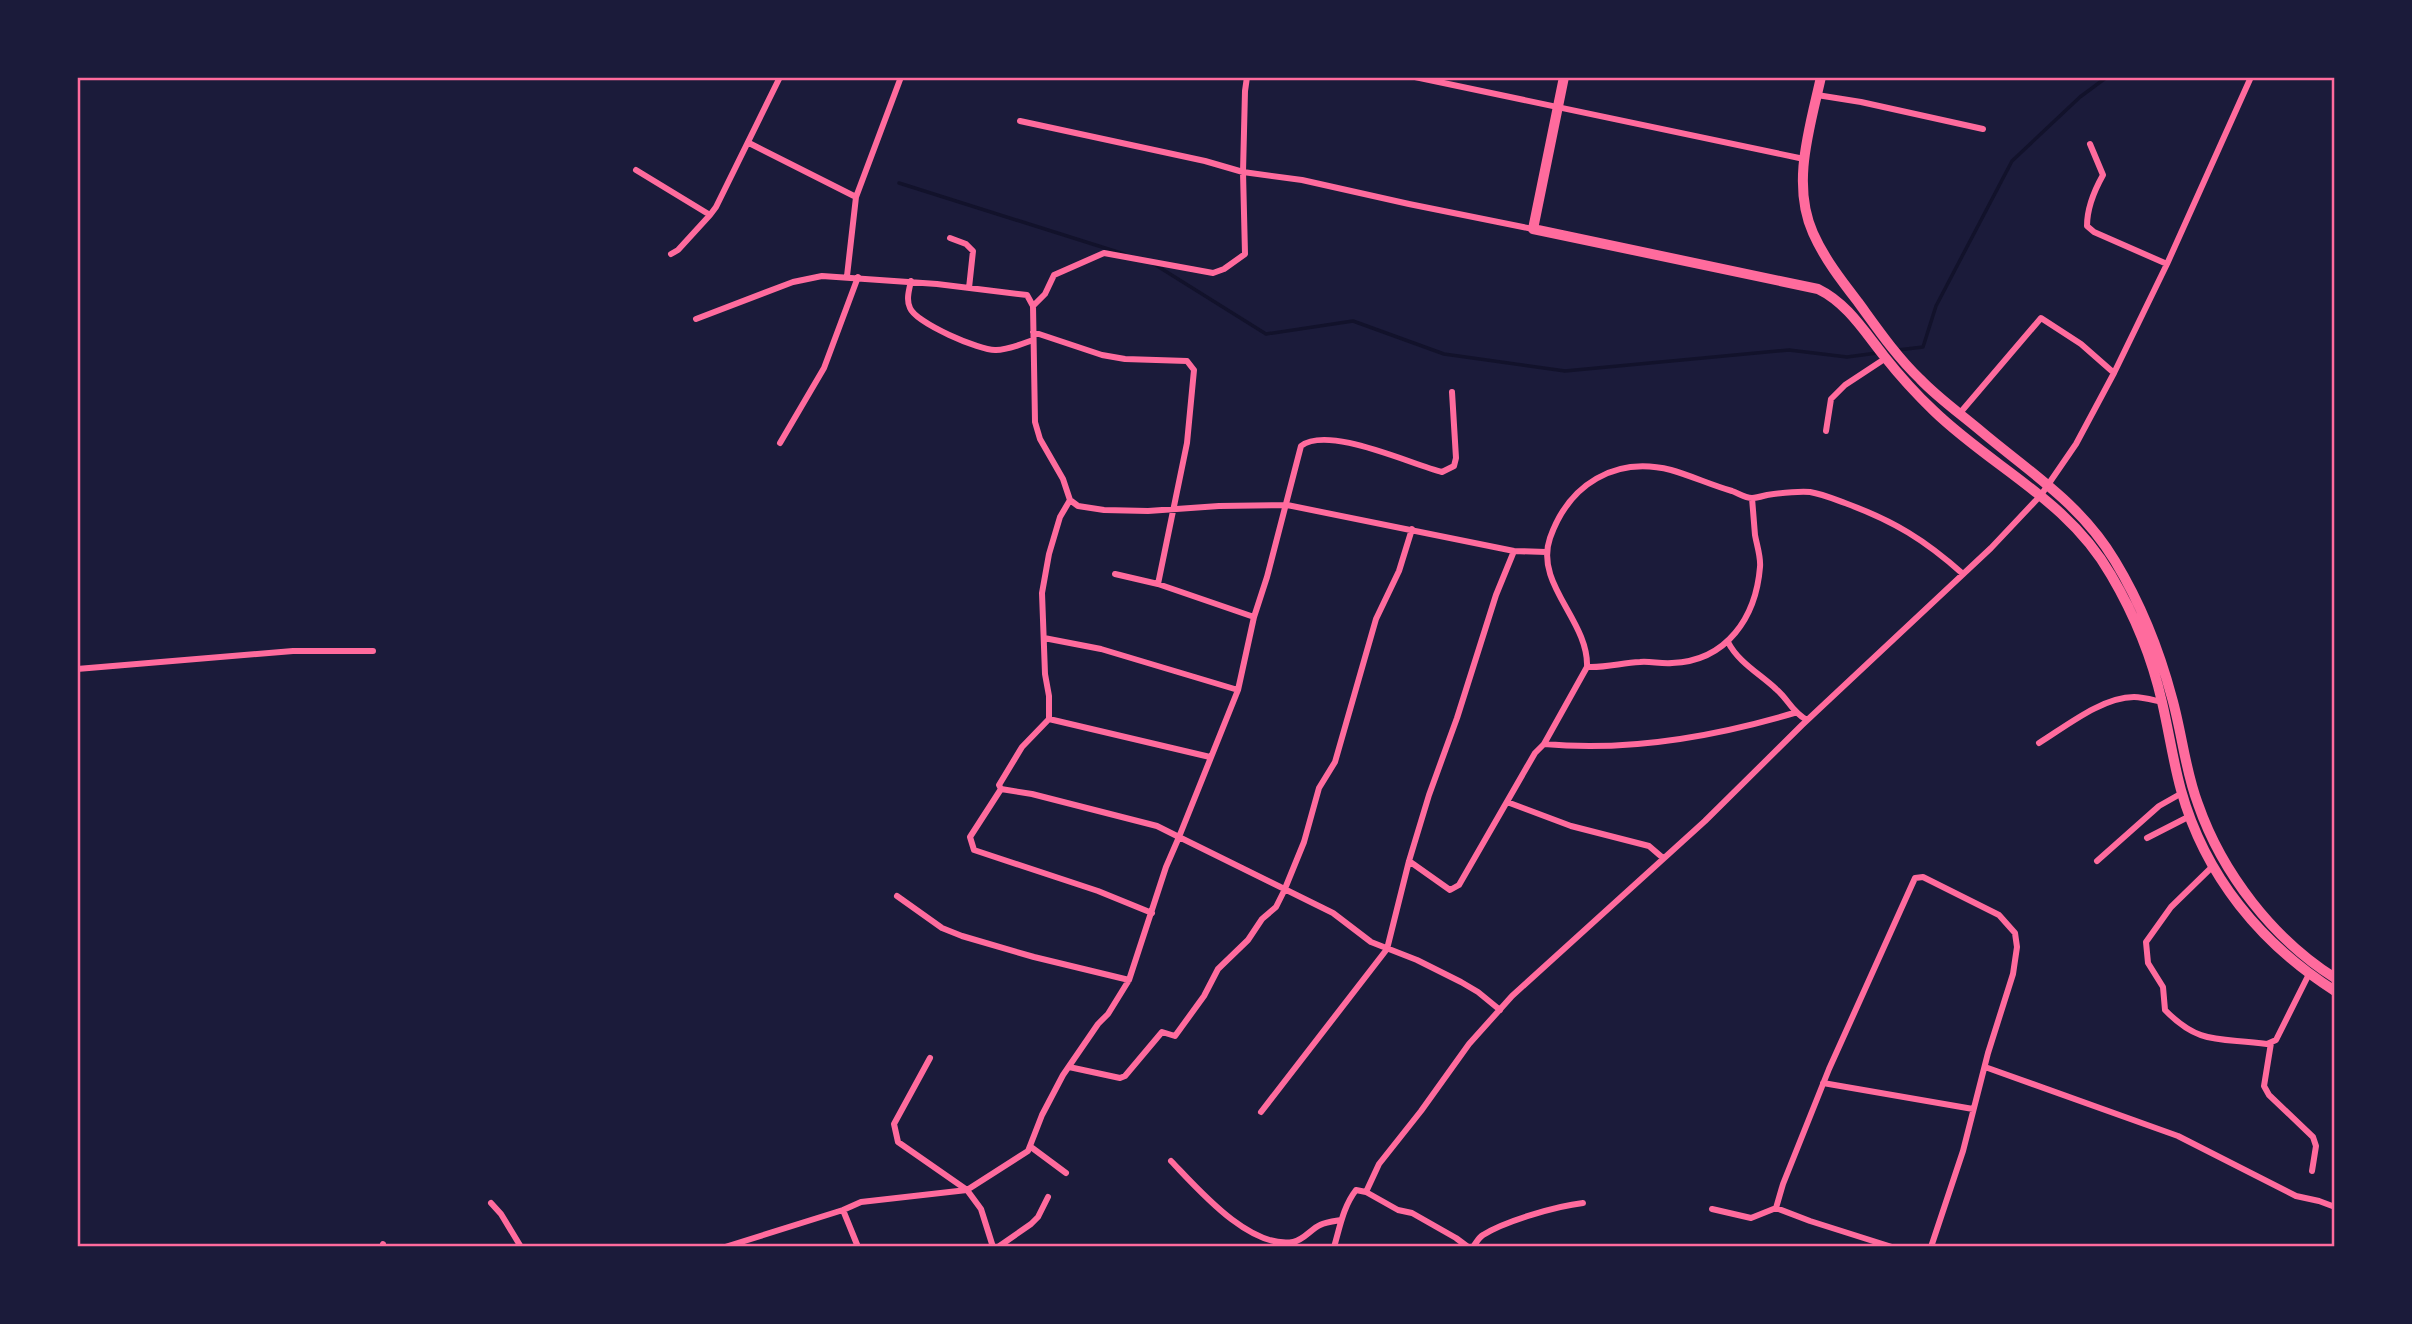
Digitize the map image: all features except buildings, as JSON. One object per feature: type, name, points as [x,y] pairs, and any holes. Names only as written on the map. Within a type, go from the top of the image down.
[{"type":"main road","points":[[1564,77],[1533,229],[1818,289],[1842,305],[1885,358],[1934,411],[2041,495],[2081,533],[2112,575],[2141,637],[2162,702],[2182,793],[2212,867],[2230,895],[2259,930],[2279,950],[2335,991]]},
{"type":"main road","points":[[1821,77],[1804,159],[1802,184],[1807,218],[1820,248],[1898,355],[1921,380],[2049,484],[2097,533],[2137,600],[2158,649],[2173,699],[2197,803],[2223,861],[2268,919],[2301,954],[2335,978]]},
{"type":"main road","points":[[1818,289],[1837,274]]},
{"type":"street","points":[[671,254],[678,250],[716,207],[780,77]]},
{"type":"street","points":[[847,276],[856,197],[901,77]]},
{"type":"street","points":[[1033,306],[1045,294],[1054,275],[1104,253],[1213,273],[1224,269],[1245,254],[1243,172],[1247,77]]},
{"type":"street","points":[[1415,77],[1804,159]]},
{"type":"street","points":[[1366,1192],[1379,1164],[1469,1044],[1500,1010],[1532,977],[1720,807],[1807,720],[1963,574],[2041,495],[2076,444],[2114,373],[2167,264],[2251,77]]},
{"type":"street","points":[[1817,95],[1983,129]]},
{"type":"street","points":[[1020,121],[1205,161],[1243,172],[1302,180],[1533,229]]},
{"type":"street","points":[[749,143],[856,197]]},
{"type":"street","points":[[2090,144],[2103,175],[2087,214],[2087,226],[2094,232],[2167,264]]},
{"type":"street","points":[[636,170],[710,215]]},
{"type":"street","points":[[950,238],[966,244],[973,251],[970,288]]},
{"type":"street","points":[[696,319],[793,282],[822,276],[911,281],[1027,295],[1033,306],[1035,422],[1040,439],[1063,479],[1070,499],[1078,506],[1104,510],[1174,510],[1287,505],[1514,551],[1546,552]]},
{"type":"street","points":[[780,443],[824,368],[859,277]]},
{"type":"street","points":[[911,281],[909,307],[929,325],[984,348],[996,350],[1033,340]]},
{"type":"street","points":[[1960,413],[2041,318],[2081,344],[2114,373]]},
{"type":"street","points":[[1033,332],[1102,355],[1187,362],[1192,365],[1194,370],[1187,443],[1158,584]]},
{"type":"street","points":[[1826,431],[1830,399],[1845,385],[1885,358]]},
{"type":"street","points":[[725,1247],[861,1202],[967,1190],[1021,1157],[1031,1147],[1042,1115],[1069,1067],[1129,980],[1166,867],[1238,690],[1254,617],[1287,505],[1301,446],[1309,440],[1354,443],[1442,472],[1454,466],[1456,458],[1452,392]]},
{"type":"street","points":[[1409,861],[1450,890],[1459,885],[1587,667],[1583,641],[1550,574],[1546,552],[1556,522],[1581,489],[1605,474],[1628,467],[1647,466],[1672,471],[1752,498],[1811,492],[1856,507],[1918,537],[1963,574]]},
{"type":"street","points":[[1587,667],[1607,668],[1640,662],[1673,663],[1702,657],[1728,642],[1738,630],[1757,595],[1761,563],[1752,498]]},
{"type":"street","points":[[1070,499],[1060,517],[1042,593],[1049,719],[1022,747],[999,782],[1001,789],[970,837],[974,850],[1098,891],[1152,913]]},
{"type":"street","points":[[1069,1067],[1120,1078],[1125,1076],[1162,1032],[1175,1036],[1218,969],[1248,940],[1262,919],[1276,906],[1304,842],[1318,788],[1335,762],[1376,619],[1399,571],[1412,530]]},
{"type":"street","points":[[1261,1112],[1387,949],[1409,861],[1496,595],[1514,551]]},
{"type":"street","points":[[1115,574],[1158,584],[1254,617]]},
{"type":"street","points":[[1044,638],[1101,649],[1238,690]]},
{"type":"street","points":[[1728,642],[1741,659],[1778,690],[1794,713],[1807,720]]},
{"type":"street","points":[[77,669],[293,651],[373,651]]},
{"type":"street","points":[[2039,743],[2095,708],[2120,699],[2134,697],[2162,702]]},
{"type":"street","points":[[1544,744],[1574,747],[1663,742],[1760,723],[1794,713]]},
{"type":"street","points":[[1049,719],[1210,757]]},
{"type":"street","points":[[1001,789],[1032,794],[1157,827],[1334,913],[1371,942],[1417,960],[1461,982],[1500,1010]]},
{"type":"street","points":[[2097,861],[2159,807],[2182,793]]},
{"type":"street","points":[[1507,802],[1571,826],[1649,846],[1663,858]]},
{"type":"street","points":[[2147,838],[2190,816]]},
{"type":"street","points":[[2212,867],[2171,908],[2146,942],[2148,963],[2163,987],[2165,1010],[2180,1025],[2208,1039],[2271,1043],[2276,1040],[2309,974]]},
{"type":"street","points":[[1776,1208],[1823,1083],[1915,878],[1920,877],[1999,915],[2015,933],[2017,956],[1956,1174],[1931,1247]]},
{"type":"street","points":[[897,896],[942,928],[962,936],[1129,980]]},
{"type":"street","points":[[2271,1043],[2264,1086],[2269,1095],[2313,1136],[2316,1146],[2312,1171]]},
{"type":"street","points":[[930,1058],[894,1124],[898,1142],[967,1190],[981,1209],[996,1247],[1031,1224],[1038,1217],[1048,1197]]},
{"type":"street","points":[[1985,1067],[2178,1136],[2296,1196],[2335,1208]]},
{"type":"street","points":[[1823,1083],[1973,1109]]},
{"type":"street","points":[[1031,1147],[1066,1173]]},
{"type":"street","points":[[1171,1161],[1226,1216],[1268,1238],[1285,1242],[1296,1241],[1320,1225],[1341,1220]]},
{"type":"street","points":[[1334,1247],[1346,1205],[1356,1190],[1366,1192],[1398,1210],[1412,1213],[1470,1247],[1483,1235],[1505,1226],[1583,1203]]},
{"type":"street","points":[[491,1203],[501,1214],[520,1247]]},
{"type":"street","points":[[1712,1209],[1751,1217],[1776,1208],[1891,1247]]},
{"type":"street","points":[[843,1210],[858,1247]]},
{"type":"waterway","points":[[1898,350],[1923,347],[1936,306],[2012,161],[2080,97],[2107,77]]},
{"type":"waterway","points":[[899,183],[1124,254]]},
{"type":"waterway","points":[[1154,264],[1266,334],[1353,321],[1444,354],[1565,371],[1789,350],[1847,357],[1877,353]]}]
